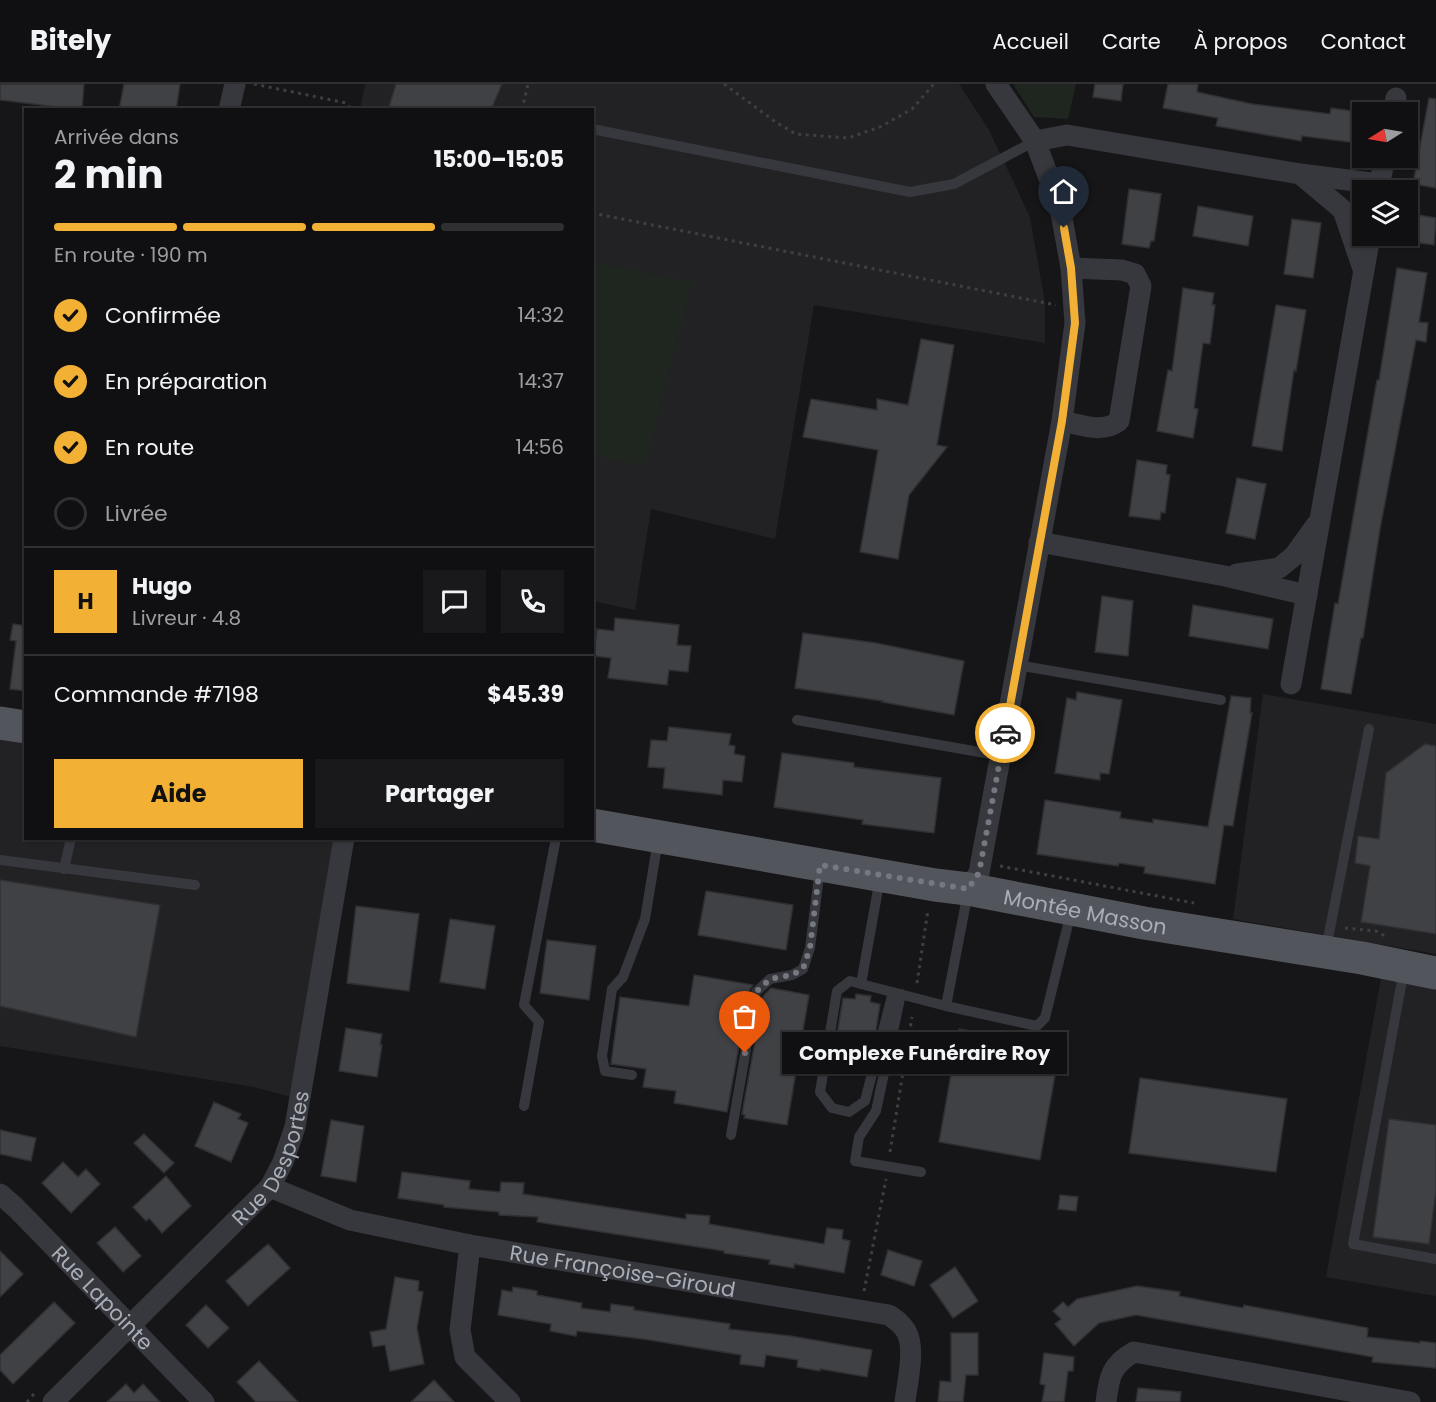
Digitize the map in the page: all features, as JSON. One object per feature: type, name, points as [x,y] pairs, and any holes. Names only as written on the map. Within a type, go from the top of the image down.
[{"type":"main road","points":[[0,723],[24,727]]},
{"type":"main road","name":"Montée Masson","points":[[594,825],[968,889],[1436,973]]},
{"type":"street","points":[[229,108],[235,84]]},
{"type":"street","points":[[968,889],[979,873],[1002,756],[1062,421],[1075,323],[1071,268],[1060,207],[1035,141],[996,84]]},
{"type":"street","points":[[1035,141],[1066,135],[1352,183]]},
{"type":"street","points":[[1300,174],[1343,210],[1364,271]]},
{"type":"street","points":[[1291,684],[1368,246]]},
{"type":"street","points":[[1062,421],[1099,429],[1110,428],[1119,421],[1142,286],[1135,274],[1122,270],[1071,268]]},
{"type":"street","points":[[1225,576],[1279,568],[1294,556],[1319,520]]},
{"type":"street","points":[[1039,542],[1225,576],[1306,595]]},
{"type":"street","name":"Rue Desportes","points":[[53,1402],[270,1187],[283,1162],[295,1126],[344,840]]},
{"type":"street","name":"Rue Françoise-Giroud","points":[[270,1187],[350,1220],[470,1245],[889,1315],[908,1333],[910,1367],[905,1402]]},
{"type":"street","name":"Rue Lapointe","points":[[0,1194],[204,1402]]},
{"type":"street","points":[[470,1245],[460,1330],[465,1357],[510,1402]]},
{"type":"street","points":[[1106,1402],[1108,1384],[1118,1361],[1134,1352],[1309,1393],[1410,1402]]},
{"type":"lane","points":[[594,129],[910,192],[954,184],[1035,141]]},
{"type":"lane","points":[[1017,665],[1221,700]]},
{"type":"lane","points":[[797,720],[1002,756]]},
{"type":"lane","points":[[1326,953],[1369,729]]},
{"type":"lane","points":[[632,1075],[605,1071],[602,1056],[612,989],[623,977],[645,919],[659,837]]},
{"type":"lane","points":[[64,869],[71,840]]},
{"type":"lane","points":[[524,1106],[539,1022],[524,1005],[556,840]]},
{"type":"lane","points":[[0,860],[195,885]]},
{"type":"lane","points":[[731,1135],[756,992],[770,979],[792,975],[803,969],[810,948],[820,865]]},
{"type":"lane","points":[[861,984],[880,875]]},
{"type":"lane","points":[[946,1006],[968,889]]},
{"type":"lane","points":[[897,993],[865,1101],[849,1112],[832,1108],[820,1092],[837,991],[850,981],[897,993],[946,1006],[1037,1026],[1045,1018],[1072,909]]},
{"type":"lane","points":[[1404,967],[1353,1244],[1436,1259]]},
{"type":"lane","points":[[897,993],[876,1111],[859,1137],[855,1161],[921,1172]]},
{"type":"path","points":[[254,84],[346,103],[350,108]]},
{"type":"path","points":[[522,108],[528,84]]},
{"type":"path","points":[[724,84],[777,123],[796,134],[848,138],[880,127],[912,109],[934,84]]},
{"type":"path","points":[[594,213],[1075,309]]},
{"type":"path","points":[[1006,867],[1202,905]]},
{"type":"path","points":[[860,1311],[888,1166],[926,915],[935,885]]},
{"type":"shaded area","points":[[365,84],[959,84],[989,130],[1030,217],[1045,303],[1045,343],[814,305],[775,539],[651,509],[635,610],[594,601],[594,108],[360,108]]},
{"type":"shaded area","points":[[1013,84],[1076,84],[1068,119],[1034,117]]},
{"type":"shaded area","points":[[594,262],[692,282],[645,466],[594,456]]},
{"type":"shaded area","points":[[1263,694],[1436,724],[1436,954],[1233,919]]},
{"type":"shaded area","points":[[0,713],[24,719],[24,840],[340,840],[298,1099],[254,1087],[0,1046]]},
{"type":"shaded area","points":[[1381,978],[1436,988],[1436,1296],[1326,1277]]},
{"type":"building","points":[[0,84],[84,84],[82,108],[0,100]]},
{"type":"building","points":[[124,84],[180,84],[176,108],[119,108]]},
{"type":"building","points":[[396,84],[502,84],[492,108],[389,108]]},
{"type":"building","points":[[1095,84],[1123,84],[1121,101],[1093,97]]},
{"type":"building","points":[[1168,84],[1198,84],[1197,92],[1252,104],[1330,114],[1331,108],[1352,111],[1352,142],[1302,136],[1301,141],[1216,126],[1218,118],[1163,108]]},
{"type":"building","points":[[1429,98],[1436,99],[1436,188],[1418,185],[1418,180],[1414,180],[1416,168],[1418,168]]},
{"type":"building","points":[[1129,189],[1161,194],[1154,241],[1151,241],[1149,248],[1122,244]]},
{"type":"building","points":[[1198,206],[1253,216],[1248,246],[1193,236]]},
{"type":"building","points":[[1418,215],[1436,218],[1434,245],[1418,243]]},
{"type":"building","points":[[1292,219],[1321,223],[1313,278],[1284,274]]},
{"type":"building","points":[[1397,268],[1427,273],[1419,322],[1428,323],[1426,342],[1416,340],[1351,694],[1321,689],[1335,603],[1338,604],[1377,380],[1379,380]]},
{"type":"building","points":[[1183,288],[1214,293],[1212,305],[1215,305],[1210,344],[1203,343],[1194,408],[1198,409],[1193,438],[1157,431],[1168,370],[1172,371]]},
{"type":"building","points":[[1276,305],[1306,310],[1282,451],[1252,446]]},
{"type":"building","points":[[921,339],[954,345],[937,445],[947,447],[909,495],[898,559],[860,552],[878,450],[803,437],[811,399],[877,410],[877,399],[908,405]]},
{"type":"building","points":[[1137,460],[1167,465],[1166,474],[1170,475],[1165,513],[1161,512],[1160,520],[1129,516]]},
{"type":"building","points":[[1237,478],[1266,484],[1255,539],[1226,533]]},
{"type":"building","points":[[1102,596],[1133,601],[1128,656],[1095,652]]},
{"type":"building","points":[[1193,605],[1273,619],[1268,649],[1189,636]]},
{"type":"building","points":[[615,618],[679,625],[677,645],[691,646],[688,672],[669,670],[667,685],[608,678],[611,658],[594,656],[597,629],[614,631]]},
{"type":"building","points":[[13,624],[24,626],[24,691],[10,689],[16,641],[10,640]]},
{"type":"building","points":[[803,633],[876,643],[964,661],[954,715],[883,701],[795,688]]},
{"type":"building","points":[[1077,692],[1122,700],[1109,774],[1100,773],[1100,780],[1055,773],[1067,698],[1076,700]]},
{"type":"building","points":[[1231,696],[1251,698],[1250,713],[1252,713],[1233,826],[1224,825],[1215,884],[1144,873],[1145,867],[1119,863],[1118,866],[1037,854],[1045,800],[1121,812],[1120,818],[1153,823],[1153,819],[1208,827]]},
{"type":"building","points":[[669,727],[731,734],[729,745],[735,746],[734,754],[745,756],[742,782],[723,780],[722,795],[663,788],[665,768],[648,767],[651,740],[667,741]]},
{"type":"building","points":[[1425,744],[1436,746],[1436,934],[1361,922],[1370,866],[1355,863],[1358,836],[1379,839],[1386,773]]},
{"type":"building","points":[[782,753],[854,763],[854,767],[941,778],[934,833],[862,824],[863,820],[774,807]]},
{"type":"building","points":[[0,880],[160,905],[136,1037],[0,1006]]},
{"type":"building","points":[[706,891],[793,905],[786,950],[698,935]]},
{"type":"building","points":[[356,906],[419,914],[409,991],[347,983]]},
{"type":"building","points":[[450,919],[495,926],[485,989],[440,982]]},
{"type":"building","points":[[547,940],[596,946],[589,1000],[540,993]]},
{"type":"building","points":[[694,975],[753,985],[749,991],[727,1112],[674,1103],[676,1091],[643,1087],[646,1069],[611,1064],[620,997],[689,1006]]},
{"type":"building","points":[[771,988],[809,995],[787,1125],[744,1118],[745,1115],[742,1114],[763,996]]},
{"type":"building","points":[[856,994],[871,996],[870,1002],[880,1004],[866,1069],[835,1064],[843,998],[855,999]]},
{"type":"building","points":[[346,1028],[382,1034],[377,1077],[339,1071]]},
{"type":"building","points":[[959,1029],[1060,1047],[1040,1160],[939,1142]]},
{"type":"building","points":[[1140,1078],[1287,1099],[1276,1172],[1129,1153]]},
{"type":"building","points":[[214,1102],[241,1114],[238,1119],[248,1123],[231,1162],[195,1146]]},
{"type":"building","points":[[1389,1119],[1436,1125],[1436,1191],[1429,1244],[1373,1237]]},
{"type":"building","points":[[331,1120],[364,1126],[356,1182],[321,1176]]},
{"type":"building","points":[[0,1130],[36,1138],[31,1161],[0,1154]]},
{"type":"building","points":[[144,1134],[174,1163],[164,1173],[134,1143]]},
{"type":"building","points":[[63,1162],[78,1177],[86,1169],[100,1184],[71,1213],[42,1183]]},
{"type":"building","points":[[402,1172],[470,1181],[469,1189],[500,1192],[501,1182],[524,1183],[523,1194],[686,1219],[686,1214],[710,1216],[709,1224],[824,1244],[827,1228],[843,1230],[842,1239],[850,1241],[844,1273],[794,1264],[794,1268],[769,1264],[770,1260],[724,1253],[724,1251],[537,1222],[538,1217],[499,1215],[499,1212],[444,1207],[444,1205],[398,1198]]},
{"type":"building","points":[[166,1176],[191,1206],[162,1233],[149,1218],[146,1221],[133,1207]]},
{"type":"building","points":[[1060,1195],[1078,1197],[1076,1211],[1058,1209]]},
{"type":"building","points":[[115,1227],[141,1256],[123,1272],[97,1243]]},
{"type":"building","points":[[268,1244],[290,1268],[248,1306],[226,1281]]},
{"type":"building","points":[[888,1250],[922,1261],[914,1286],[881,1275]]},
{"type":"building","points":[[0,1251],[23,1274],[0,1297]]},
{"type":"building","points":[[955,1267],[978,1301],[953,1318],[930,1285]]},
{"type":"building","points":[[395,1277],[419,1281],[418,1291],[423,1292],[417,1328],[424,1364],[390,1371],[385,1345],[373,1347],[370,1332],[386,1329]]},
{"type":"building","points":[[1137,1286],[1180,1292],[1179,1296],[1243,1308],[1244,1305],[1368,1328],[1367,1337],[1436,1343],[1436,1368],[1372,1362],[1373,1357],[1136,1315],[1099,1323],[1074,1346],[1055,1324],[1061,1319],[1053,1311],[1063,1302],[1068,1307],[1077,1299]]},
{"type":"building","points":[[513,1287],[537,1291],[537,1295],[582,1303],[581,1308],[610,1312],[611,1304],[634,1307],[634,1310],[730,1324],[729,1329],[791,1336],[872,1350],[867,1377],[797,1367],[798,1360],[766,1355],[764,1367],[740,1364],[741,1355],[643,1339],[577,1331],[576,1336],[550,1331],[551,1324],[498,1315],[502,1290],[512,1292]]},
{"type":"building","points":[[54,1302],[75,1323],[13,1384],[0,1370],[0,1355]]},
{"type":"building","points":[[206,1305],[229,1328],[208,1348],[186,1325]]},
{"type":"building","points":[[951,1333],[978,1333],[978,1375],[966,1375],[963,1402],[938,1402],[940,1381],[951,1382]]},
{"type":"building","points":[[1044,1353],[1074,1357],[1073,1371],[1068,1371],[1064,1402],[1042,1402],[1045,1385],[1040,1384]]},
{"type":"building","points":[[259,1361],[298,1402],[256,1402],[237,1382]]},
{"type":"building","points":[[434,1380],[454,1402],[411,1402]]},
{"type":"building","points":[[126,1384],[134,1393],[143,1384],[160,1402],[107,1402]]},
{"type":"building","points":[[1138,1388],[1181,1392],[1180,1402],[1136,1402]]},
{"type":"way so far","points":[[745,1053],[756,992],[770,979],[792,975],[803,969],[810,948],[820,865],[968,889],[979,873],[1005,733]]},
{"type":"place","name":"Complexe Funéraire Roy","points":[[745,1053]]},
{"type":"route","points":[[1005,733],[1062,421],[1075,323],[1071,268],[1064,228]]}]
